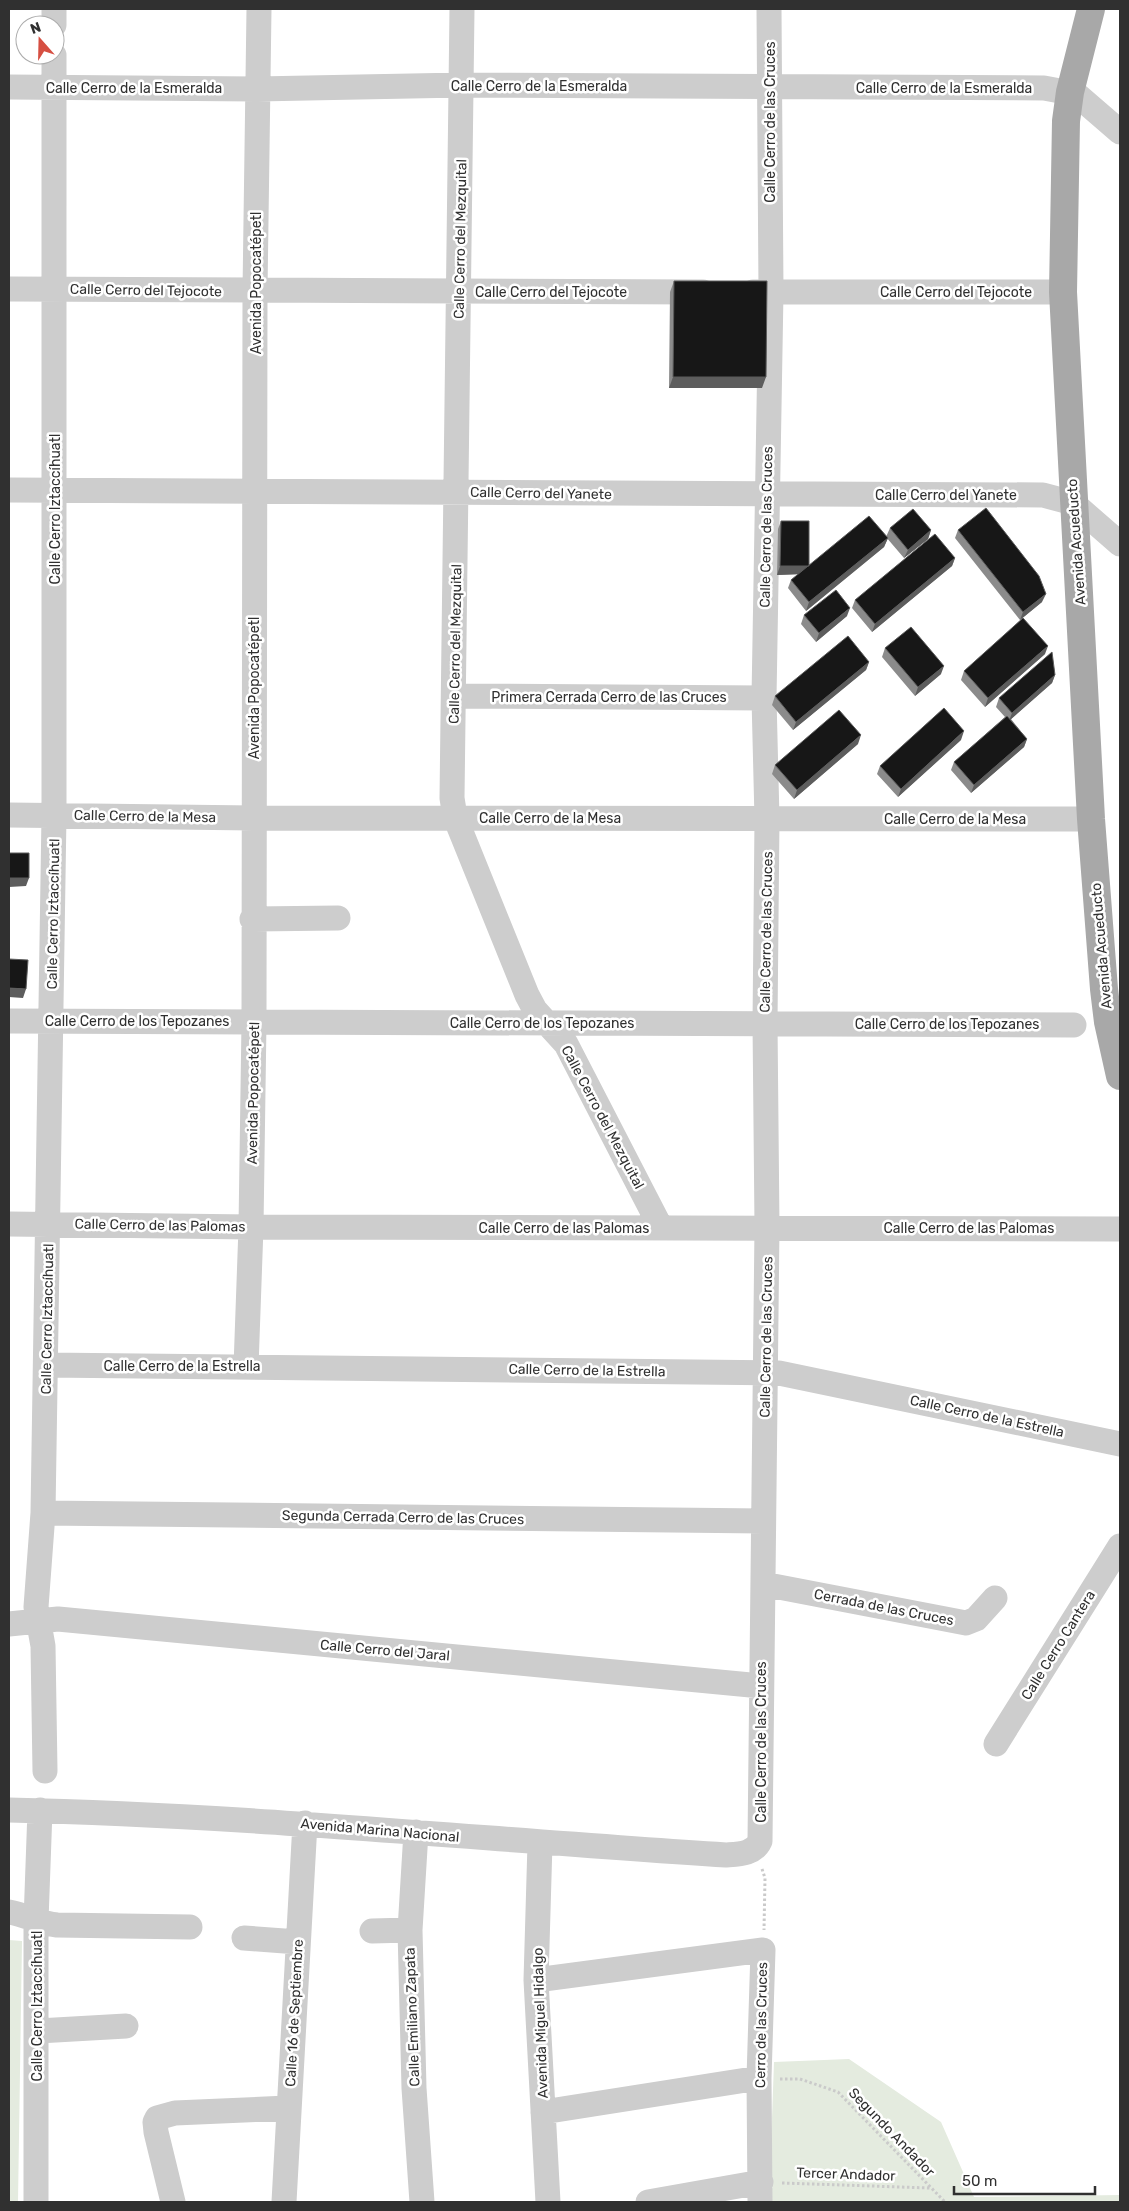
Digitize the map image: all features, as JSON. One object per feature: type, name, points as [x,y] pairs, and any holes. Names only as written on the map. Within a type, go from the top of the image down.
[{"type":"main road","name":"Avenida Acueducto","points":[[1091,9],[1070,92],[1065,139],[1063,292],[1091,820],[1104,989],[1110,1031],[1120,1076]]},
{"type":"street","name":"Avenida Popocatépetl","points":[[246,1366],[251,1227],[254,1022],[252,919],[254,818],[255,291],[259,9]]},
{"type":"street","name":"Calle Cerro del Mezquital","points":[[462,9],[452,798],[455,817],[527,995],[546,1023],[566,1044],[661,1228]]},
{"type":"street","name":"Calle Cerro de las Cruces","points":[[751,1851],[757,1847],[760,1841],[766,1372],[767,819],[764,698],[770,292],[769,9]]},
{"type":"street","name":"Calle Cerro Iztaccíhuatl","points":[[45,1771],[43,1646],[37,1594],[43,1513],[54,815],[56,490],[53,289],[54,65]]},
{"type":"street","name":"Calle Cerro de la Esmeralda","points":[[9,87],[257,88],[462,85],[1044,88],[1070,92]]},
{"type":"street","points":[[1070,92],[1083,98],[1120,132]]},
{"type":"street","name":"Calle Cerro del Tejocote","points":[[9,289],[459,292],[1063,292]]},
{"type":"street","name":"Calle Cerro del Yanete","points":[[9,490],[1042,496],[1073,503]]},
{"type":"street","points":[[1073,503],[1120,544]]},
{"type":"street","name":"Primera Cerrada Cerro de las Cruces","points":[[454,696],[764,698]]},
{"type":"street","name":"Calle Cerro de la Mesa","points":[[9,815],[254,818],[1091,820]]},
{"type":"street","points":[[252,919],[338,918]]},
{"type":"street","name":"Calle Cerro de los Tepozanes","points":[[9,1021],[1074,1025]]},
{"type":"street","name":"Calle Cerro de las Palomas","points":[[9,1224],[251,1227],[1120,1229]]},
{"type":"street","name":"Calle Cerro de la Estrella","points":[[46,1365],[766,1372],[795,1375],[1120,1444]]},
{"type":"street","name":"Segunda Cerrada Cerro de las Cruces","points":[[43,1513],[763,1521]]},
{"type":"street","name":"Calle Cerro Cantera","points":[[996,1744],[1120,1546]]},
{"type":"street","name":"Cerrada de las Cruces","points":[[763,1584],[971,1622],[995,1598]]},
{"type":"street","name":"Calle Cerro del Jaral","points":[[9,1624],[58,1619],[761,1686]]},
{"type":"street","name":"Avenida Marina Nacional","points":[[9,1810],[188,1816],[305,1823],[540,1844],[726,1855],[751,1851]]},
{"type":"street","name":"Calle Cerro Iztaccíhuatl","points":[[36,2202],[38,2031],[36,1921],[40,1810]]},
{"type":"street","name":"Calle 16 de Septiembre","points":[[284,2202],[305,1823]]},
{"type":"street","name":"Calle Emiliano Zapata","points":[[416,1832],[410,1930],[414,2088],[422,2202]]},
{"type":"street","name":"Avenida Miguel Hidalgo","points":[[540,1844],[536,1980],[548,2202]]},
{"type":"street","points":[[9,1912],[36,1921],[57,1925],[190,1927]]},
{"type":"street","points":[[372,1932],[410,1930]]},
{"type":"street","points":[[244,1938],[298,1942]]},
{"type":"street","points":[[536,1980],[763,1950]]},
{"type":"street","name":"Cerro de las Cruces","points":[[760,2192],[759,2078],[763,1950]]},
{"type":"street","points":[[38,2031],[126,2026]]},
{"type":"street","points":[[543,2112],[759,2078]]},
{"type":"street","points":[[173,2202],[156,2132],[155,2122],[157,2118],[175,2113],[288,2108]]},
{"type":"street","points":[[648,2202],[760,2192]]},
{"type":"path","name":"Cerro de las Cruces","points":[[751,1851],[760,1864],[765,1878],[763,1950]]},
{"type":"path","name":"Segundo Andador","points":[[759,2078],[800,2079],[838,2092],[945,2202]]},
{"type":"path","name":"Tercer Andador","points":[[760,2192],[931,2188]]},
{"type":"shaded area","points":[[9,1940],[22,1941],[18,2202],[9,2202]]},
{"type":"shaded area","points":[[849,2059],[941,2122],[974,2197],[1120,2195],[1120,2202],[769,2202],[774,2062]]},
{"type":"building","points":[[674,281],[767,281],[766,377],[673,377]]},
{"type":"building","points":[[986,508],[1039,576],[1046,594],[1023,612],[958,530]]},
{"type":"building","points":[[913,509],[931,530],[908,550],[890,528]]},
{"type":"building","points":[[869,516],[888,538],[809,602],[791,580]]},
{"type":"building","points":[[781,521],[809,521],[809,566],[780,566]]},
{"type":"building","points":[[935,534],[955,558],[875,624],[855,600]]},
{"type":"building","points":[[836,590],[850,608],[819,633],[804,615]]},
{"type":"building","points":[[1023,618],[1048,646],[988,698],[964,671]]},
{"type":"building","points":[[911,627],[944,666],[918,687],[885,648]]},
{"type":"building","points":[[848,636],[869,662],[796,722],[775,696]]},
{"type":"building","points":[[1052,652],[1055,675],[1012,713],[999,698]]},
{"type":"building","points":[[944,708],[964,731],[901,789],[880,766]]},
{"type":"building","points":[[839,710],[861,735],[797,790],[775,765]]},
{"type":"building","points":[[1007,716],[1027,739],[974,785],[954,762]]},
{"type":"building","points":[[9,853],[29,853],[29,878],[9,878]]},
{"type":"building","points":[[9,959],[28,960],[26,989],[9,988]]}]
